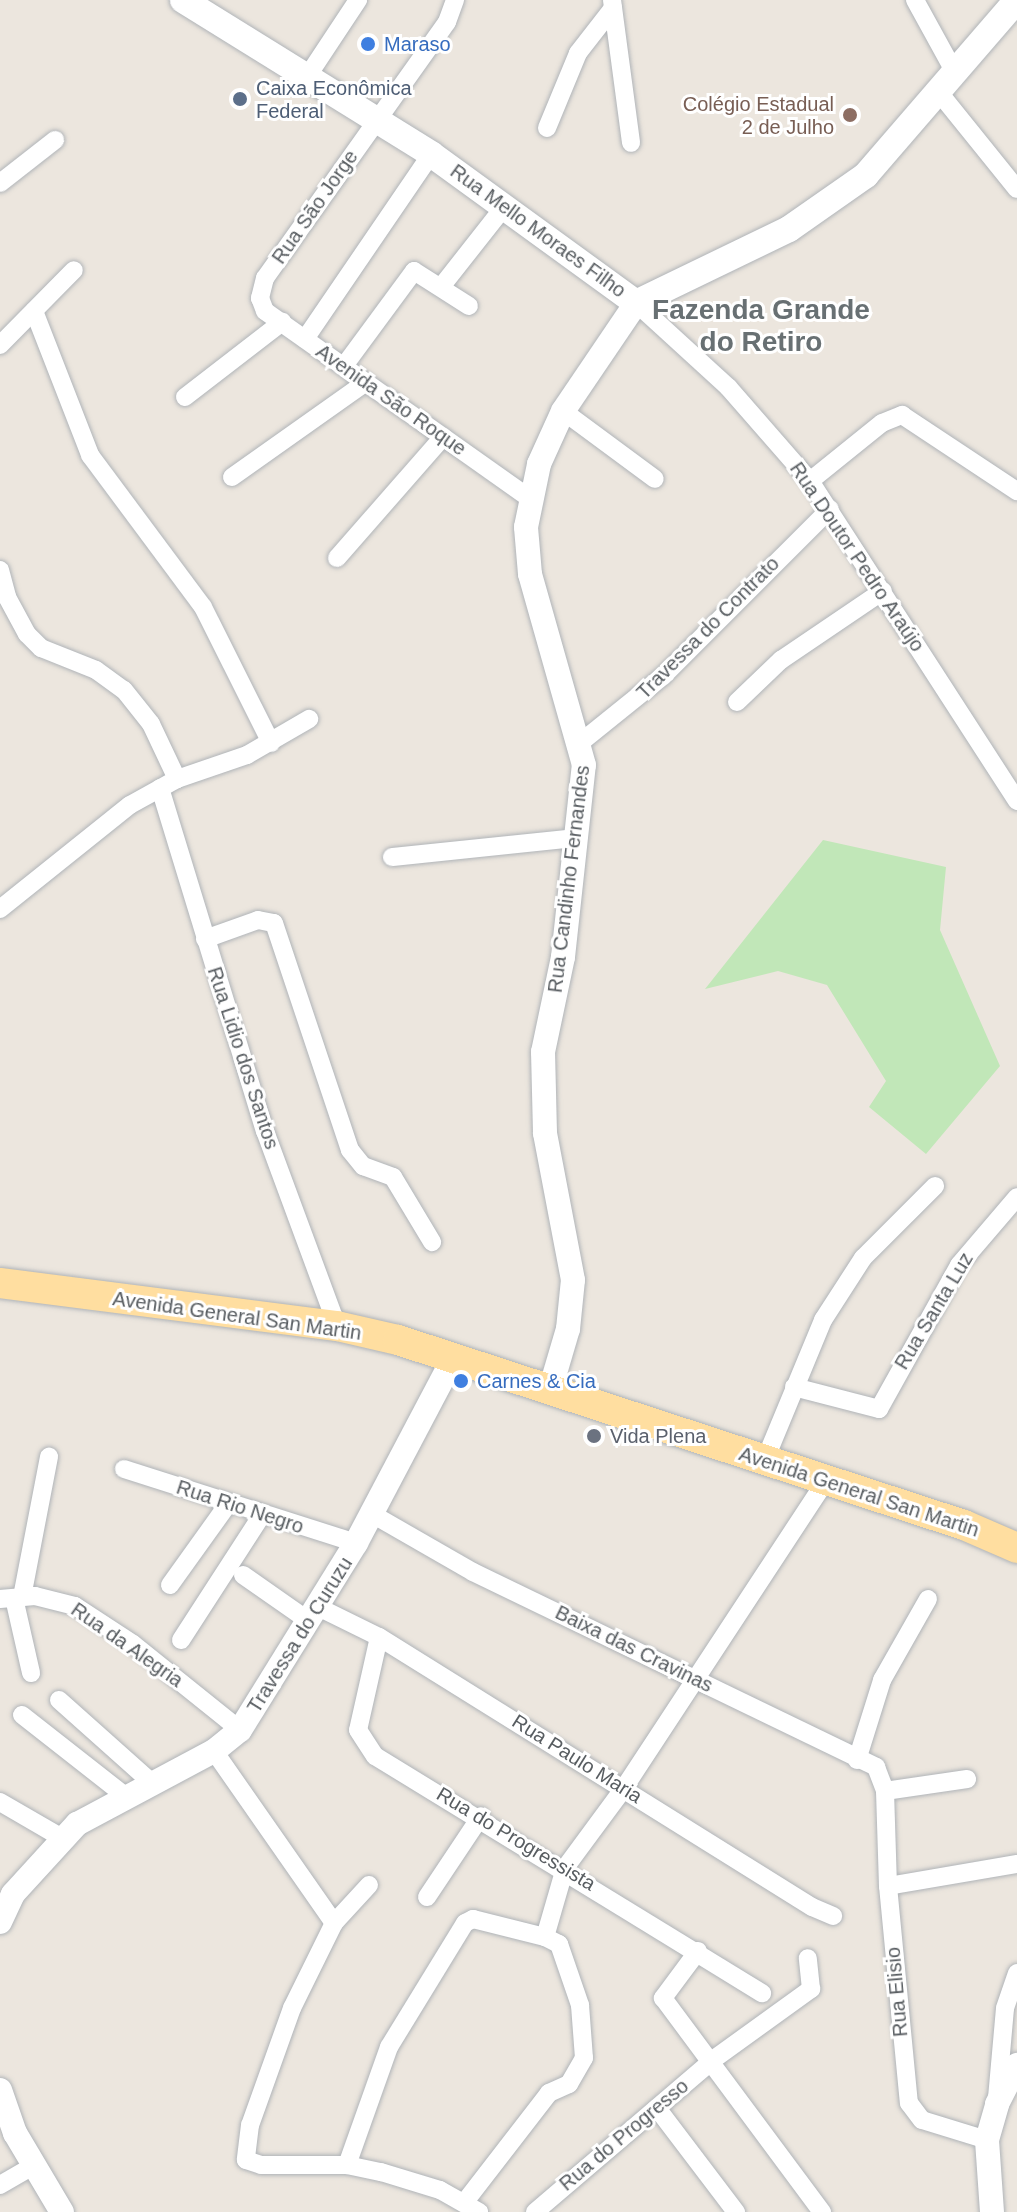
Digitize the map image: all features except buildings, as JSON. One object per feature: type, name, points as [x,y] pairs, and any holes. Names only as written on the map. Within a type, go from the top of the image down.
[{"type":"main road","name":"Rua Mello Moraes Filho","points":[[183,0],[309,74],[431,154],[636,303],[746,252],[828,204],[866,175],[1017,0]]},
{"type":"main road","name":"Avenida General San Martin","points":[[0,1283],[337,1326],[454,1357],[826,1480],[1017,1548]]},
{"type":"street","points":[[309,74],[358,0]]},
{"type":"street","points":[[377,118],[447,22],[455,0]]},
{"type":"street","points":[[915,0],[945,80],[1017,189]]},
{"type":"street","points":[[547,128],[578,53],[613,4]]},
{"type":"street","points":[[613,4],[631,143]]},
{"type":"street","name":"Rua São Jorge","points":[[260,298],[265,278],[377,118]]},
{"type":"street","points":[[0,183],[55,140]]},
{"type":"street","points":[[305,339],[431,154]]},
{"type":"street","points":[[441,287],[504,207]]},
{"type":"street","points":[[0,345],[74,270]]},
{"type":"street","points":[[344,366],[408,273],[425,273],[469,306]]},
{"type":"street","name":"Avenida São Roque","points":[[260,298],[265,311],[529,498]]},
{"type":"street","name":"Rua Candinho Fernandes","points":[[550,1390],[568,1329],[573,1280],[545,1133],[543,1052],[563,957],[575,838],[582,801],[581,742],[530,574],[529,498],[563,411],[636,303]]},
{"type":"street","name":"Rua Doutor Pedro Araújo","points":[[636,303],[728,387],[810,481],[1017,801]]},
{"type":"street","points":[[34,311],[90,455],[203,607],[271,743]]},
{"type":"street","points":[[185,397],[282,322]]},
{"type":"street","points":[[232,477],[366,382]]},
{"type":"street","points":[[563,411],[655,479]]},
{"type":"street","points":[[810,481],[882,423],[902,415],[1017,491]]},
{"type":"street","points":[[337,558],[443,437]]},
{"type":"street","name":"Travessa do Contrato","points":[[581,742],[663,676],[830,509]]},
{"type":"street","points":[[0,570],[7,597],[27,634],[41,648],[96,670],[124,690],[151,724],[169,784]]},
{"type":"street","points":[[737,702],[781,660],[883,591]]},
{"type":"street","points":[[0,909],[111,818],[169,784],[210,771],[271,743],[309,719]]},
{"type":"street","name":"Rua Lidio dos Santos","points":[[169,784],[205,939],[265,1131],[337,1326]]},
{"type":"street","points":[[392,857],[575,838]]},
{"type":"street","points":[[205,939],[271,920],[355,1158],[393,1177],[432,1242]]},
{"type":"street","points":[[765,1460],[823,1320],[863,1258],[935,1186]]},
{"type":"street","name":"Rua Santa Luz","points":[[794,1387],[879,1409],[959,1265],[1017,1197]]},
{"type":"street","points":[[372,1514],[454,1357]]},
{"type":"street","points":[[31,1673],[12,1598],[49,1457]]},
{"type":"street","name":"Rua Rio Negro","points":[[124,1469],[356,1543]]},
{"type":"street","points":[[545,1937],[565,1868],[624,1788],[826,1480]]},
{"type":"street","points":[[170,1585],[228,1504]]},
{"type":"street","name":"Travessa do Curuzu","points":[[0,1922],[13,1894],[62,1838],[124,1795],[214,1751],[240,1730],[372,1514]]},
{"type":"street","name":"Baixa das Cravinas","points":[[372,1514],[473,1572],[857,1760],[882,1781]]},
{"type":"street","points":[[181,1640],[262,1515]]},
{"type":"street","name":"Rua Paulo Maria","points":[[243,1575],[313,1614],[379,1637],[833,1916]]},
{"type":"street","name":"Rua da Alegria","points":[[12,1598],[61,1600],[91,1616],[240,1730]]},
{"type":"street","points":[[857,1760],[882,1680],[928,1599]]},
{"type":"street","name":"Rua do Progressista","points":[[379,1637],[359,1713],[363,1744],[762,1993]]},
{"type":"street","points":[[59,1700],[150,1781]]},
{"type":"street","points":[[22,1715],[124,1795]]},
{"type":"street","points":[[214,1751],[334,1923]]},
{"type":"street","points":[[882,1781],[967,1779]]},
{"type":"street","name":"Rua Elisio","points":[[882,1781],[897,2011],[913,2112],[932,2125],[987,2140]]},
{"type":"street","points":[[0,1802],[62,1838]]},
{"type":"street","points":[[427,1897],[481,1816]]},
{"type":"street","points":[[888,1886],[1017,1864]]},
{"type":"street","points":[[347,2165],[389,2047],[465,1923],[473,1919],[545,1937],[559,1944],[580,2005],[584,2058],[569,2084],[549,2093],[472,2207],[414,2181],[347,2165],[261,2165],[246,2160],[250,2125],[268,2069],[334,1923],[369,1885]]},
{"type":"street","points":[[698,1951],[663,1998],[714,2059],[822,2212]]},
{"type":"street","name":"Rua do Progresso","points":[[535,2212],[714,2059],[811,1989],[808,1958]]},
{"type":"street","points":[[997,2104],[1001,2032],[1017,1973]]},
{"type":"street","points":[[992,2212],[987,2140],[997,2104],[1017,2065]]},
{"type":"street","points":[[2,2103],[56,2210]]},
{"type":"street","points":[[657,2108],[736,2212]]},
{"type":"street","points":[[0,2185],[34,2165]]},
{"type":"green space","points":[[823,840],[946,867],[940,930],[1000,1066],[926,1154],[869,1107],[886,1081],[827,985],[778,971],[705,989]]},
{"type":"place","name":"Maraso","points":[[368,44]]},
{"type":"place","name":"Caixa Econômica Federal","points":[[240,99]]},
{"type":"place","name":"Colégio Estadual 2 de Julho","points":[[850,115]]},
{"type":"place","name":"Carnes & Cia","points":[[461,1381]]},
{"type":"place","name":"Vida Plena","points":[[594,1436]]},
{"type":"district","name":"Fazenda Grande do Retiro","points":[[761,326]]}]
